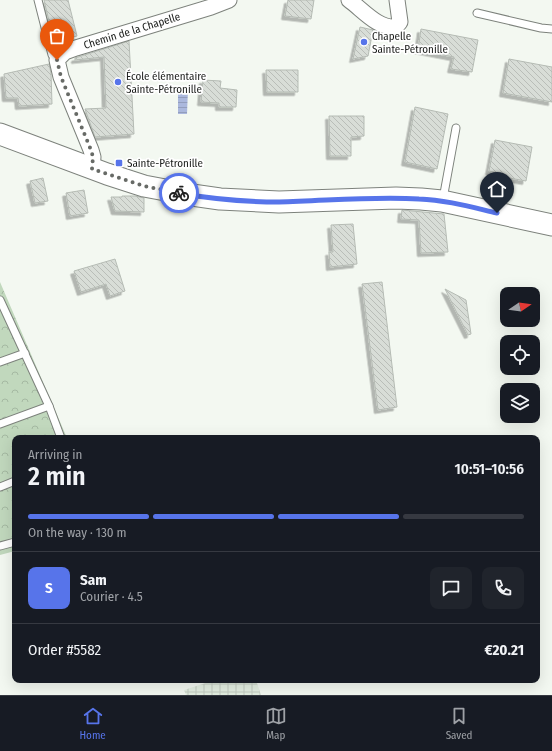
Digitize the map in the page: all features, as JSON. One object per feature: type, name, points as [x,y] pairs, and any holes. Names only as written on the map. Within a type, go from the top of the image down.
[{"type":"main road","points":[[0,134],[92,169],[144,186],[220,199],[279,202],[396,198],[442,201],[552,225]]},
{"type":"street","name":"Chemin de la Chapelle","points":[[57,60],[65,52],[76,48],[211,7],[229,0]]},
{"type":"street","points":[[349,0],[381,25],[396,27],[400,22],[397,0]]},
{"type":"street","points":[[57,60],[61,77],[91,150],[93,157],[92,169]]},
{"type":"lane","points":[[38,0],[52,55],[57,60]]},
{"type":"lane","points":[[477,13],[541,28],[552,29]]},
{"type":"lane","points":[[442,201],[456,128]]},
{"type":"lane","points":[[0,300],[49,406],[60,435]]},
{"type":"lane","points":[[0,362],[25,353]]},
{"type":"lane","points":[[0,424],[49,406]]},
{"type":"lane","points":[[0,487],[12,482]]},
{"type":"lane","points":[[0,546],[12,543]]},
{"type":"shaded area","points":[[206,683],[257,683],[261,695],[186,695],[184,690]]},
{"type":"green space","points":[[0,282],[66,435],[12,435],[12,552],[0,555]]},
{"type":"water","points":[[178,89],[188,89],[187,114],[178,114]]},
{"type":"building","points":[[44,0],[68,0],[77,36],[54,42]]},
{"type":"building","points":[[288,0],[314,0],[311,19],[285,16]]},
{"type":"building","name":"Chapelle Sainte-Pétronille","points":[[360,27],[373,30],[368,56],[353,59]]},
{"type":"building","points":[[421,29],[478,40],[472,72],[451,69],[454,57],[418,50]]},
{"type":"building","name":"École élémentaire Sainte-Pétronille","points":[[129,41],[134,134],[95,137],[85,109],[106,108],[104,57],[75,60],[75,58]]},
{"type":"building","points":[[509,59],[552,67],[552,102],[503,93]]},
{"type":"building","points":[[49,64],[51,73],[52,104],[19,106],[18,98],[6,98],[4,74]]},
{"type":"building","points":[[266,70],[298,70],[298,92],[267,92]]},
{"type":"building","points":[[203,80],[221,81],[220,88],[237,90],[236,107],[219,107],[219,103],[201,102]]},
{"type":"building","points":[[415,107],[448,114],[437,169],[405,162]]},
{"type":"building","points":[[329,116],[364,116],[364,136],[351,137],[351,156],[330,156]]},
{"type":"building","points":[[495,140],[532,147],[526,181],[498,176],[498,173],[489,171]]},
{"type":"building","points":[[43,178],[48,201],[35,203],[30,181]]},
{"type":"building","points":[[84,190],[88,213],[70,216],[66,193]]},
{"type":"building","points":[[122,196],[144,198],[144,212],[115,211],[111,197]]},
{"type":"building","points":[[402,210],[444,214],[448,252],[421,253],[419,220],[401,219]]},
{"type":"building","points":[[353,224],[357,264],[330,267],[329,252],[333,252],[331,225]]},
{"type":"building","points":[[115,259],[125,291],[110,296],[106,284],[81,292],[74,271]]},
{"type":"building","points":[[382,282],[397,407],[378,410],[362,284]]},
{"type":"building","points":[[445,289],[466,300],[471,334],[468,335]]},
{"type":"way so far","points":[[57,60],[61,77],[91,150],[93,157],[92,169],[144,186],[179,193]]},
{"type":"place","name":"Chapelle Sainte-Pétronille","points":[[364,42]]},
{"type":"place","name":"École élémentaire Sainte-Pétronille","points":[[118,82]]},
{"type":"place","name":"Sainte-Pétronille","points":[[119,163]]},
{"type":"route","points":[[179,193],[220,199],[279,202],[369,198],[421,199],[442,201],[497,213]]}]
